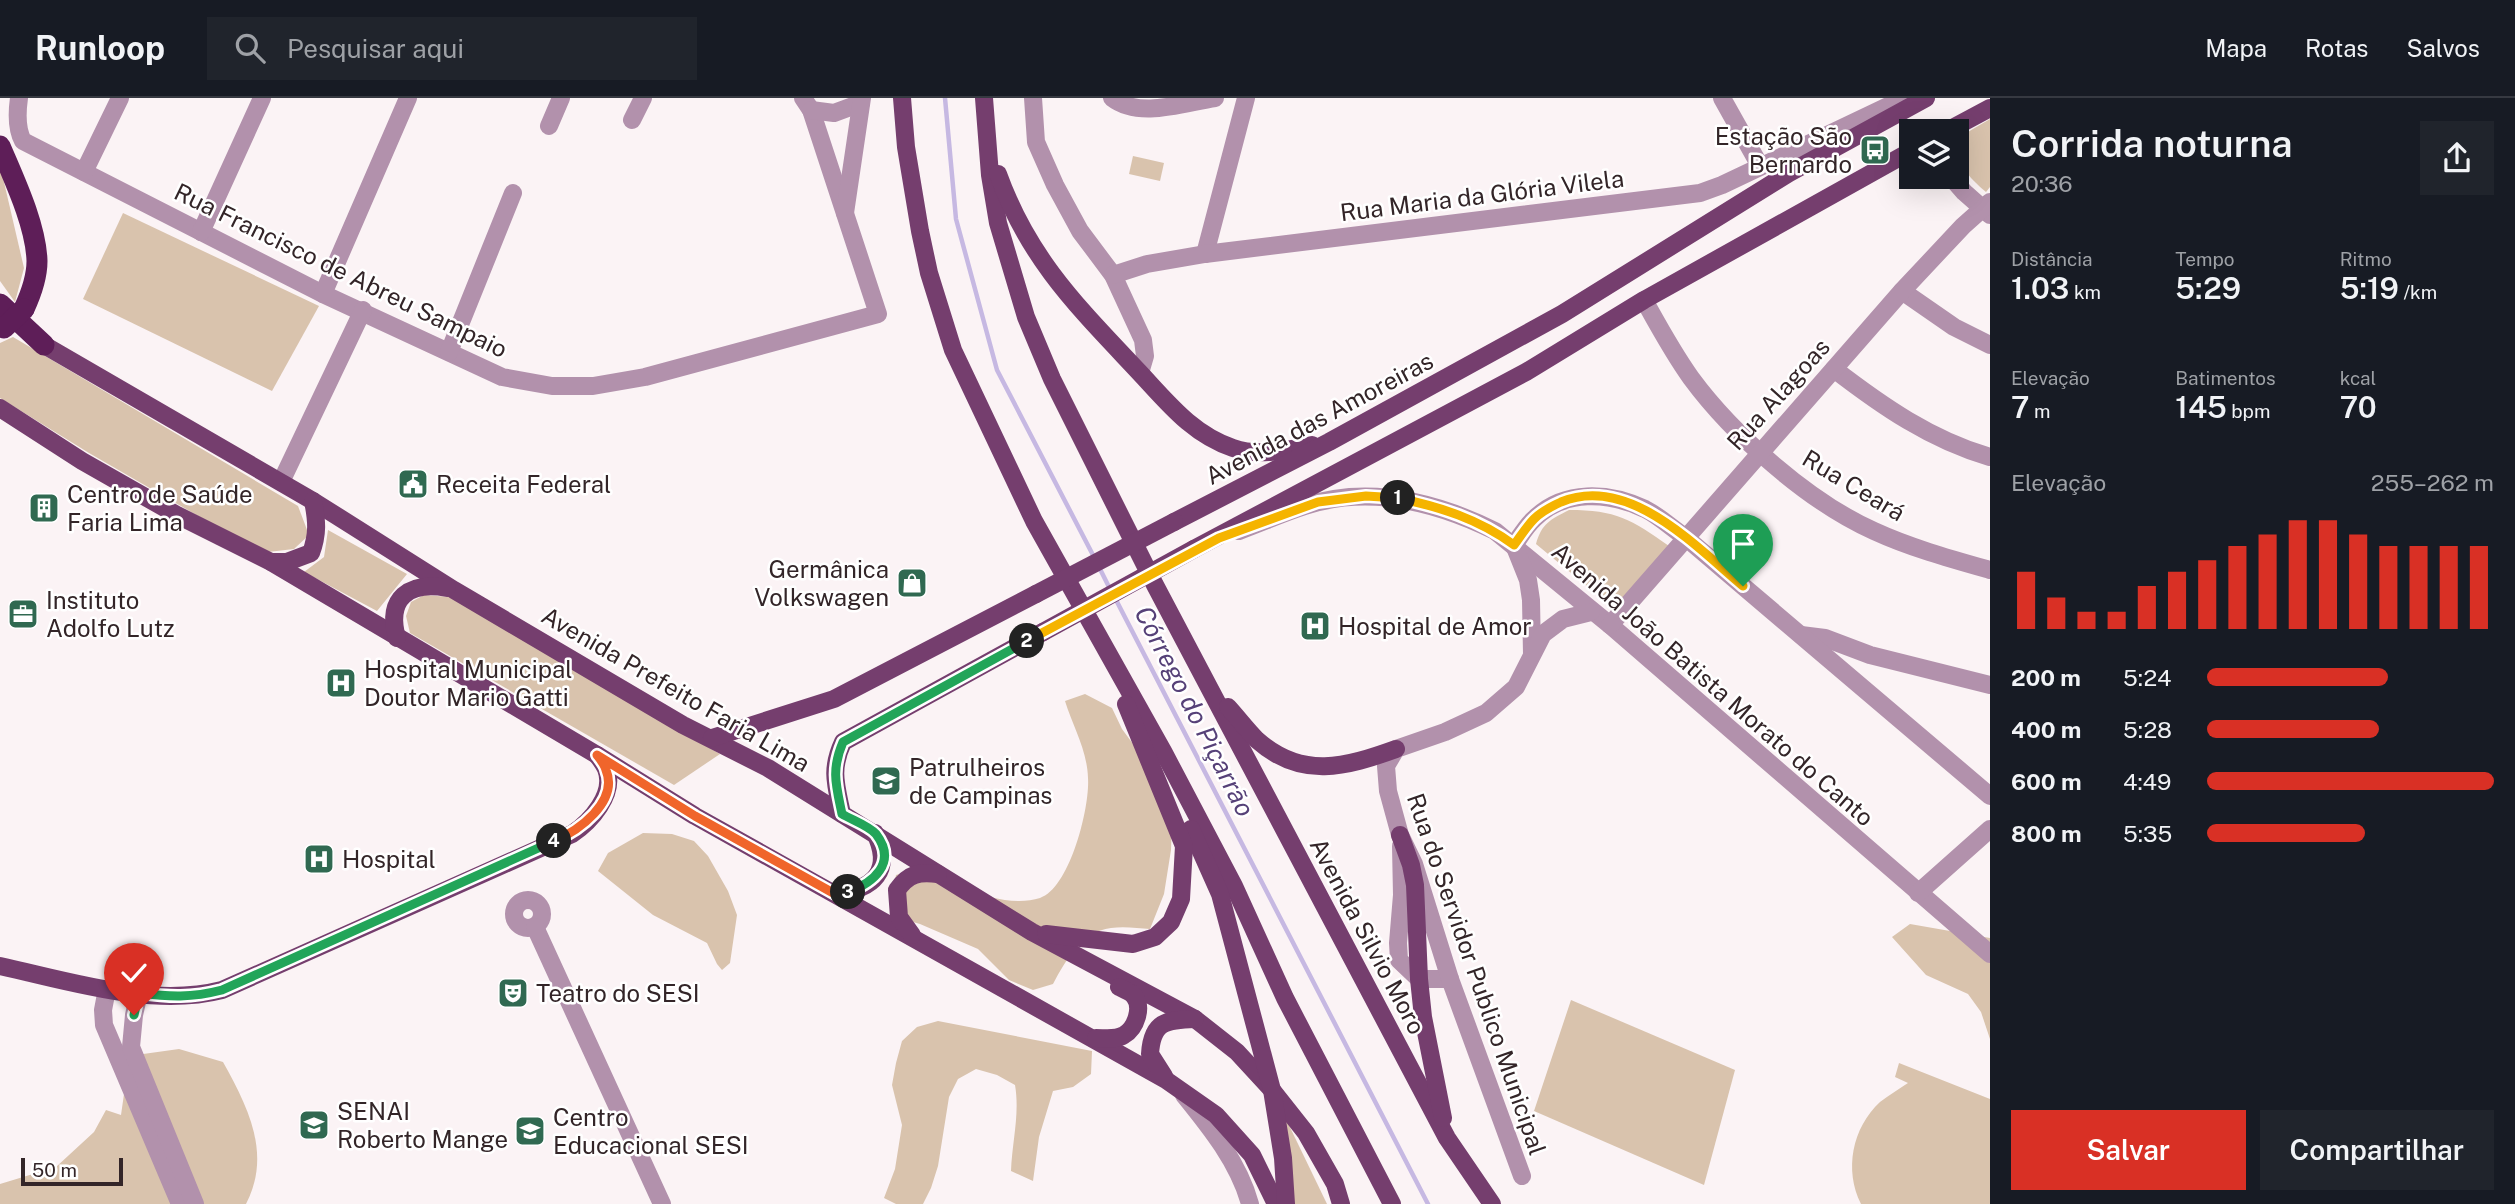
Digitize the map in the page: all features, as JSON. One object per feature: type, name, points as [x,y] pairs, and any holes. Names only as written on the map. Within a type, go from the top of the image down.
[{"type":"highway","points":[[0,146],[29,222],[37,262],[34,283],[24,309],[1,327],[44,345]]},
{"type":"highway","points":[[0,304],[44,345]]},
{"type":"main road","points":[[902,98],[906,147],[920,231],[929,273],[953,350],[1034,521],[1142,713],[1234,886],[1285,998],[1392,1204]]},
{"type":"main road","points":[[984,98],[990,175],[998,223],[1026,317],[1080,438],[1209,686],[1258,740],[1296,761],[1335,767],[1396,749]]},
{"type":"main road","name":"Avenida das Amoreiras","points":[[712,738],[834,699],[1329,442],[1562,314],[1789,173],[1926,98]]},
{"type":"main road","points":[[1969,119],[1990,108]]},
{"type":"main road","points":[[986,131],[1014,215],[1045,265],[1075,305],[1180,416],[1196,429],[1224,444],[1251,452],[1329,442]]},
{"type":"main road","points":[[842,814],[834,773],[836,758],[843,742],[1194,549],[1526,372],[1644,300],[1899,158]]},
{"type":"main road","name":"Avenida Prefeito Faria Lima","points":[[44,345],[313,501],[454,590],[683,725],[768,768],[1032,932],[1195,1019],[1237,1052],[1306,1133],[1335,1184],[1341,1204]]},
{"type":"main road","points":[[0,408],[82,461],[177,515],[271,562],[695,816],[1096,1038],[1173,1084],[1216,1115],[1252,1155],[1276,1204]]},
{"type":"main road","points":[[271,562],[287,562],[311,553],[317,538],[318,525],[313,501]]},
{"type":"main road","points":[[397,638],[394,626],[397,606],[403,593],[416,587],[433,586],[454,590]]},
{"type":"main road","points":[[1032,932],[1133,944],[1156,937],[1171,922],[1181,899],[1184,846],[1094,630]]},
{"type":"main road","name":"Avenida Silvio Moro","points":[[1209,686],[1447,1138],[1492,1204]]},
{"type":"main road","points":[[1142,713],[1147,731],[1220,894],[1272,1090],[1283,1158],[1286,1204]]},
{"type":"main road","points":[[0,966],[107,989],[176,998],[200,996],[222,990],[572,834],[593,815],[608,787],[607,771],[597,755]]},
{"type":"main road","points":[[835,894],[862,887],[878,875],[883,864],[883,850],[875,833]]},
{"type":"main road","points":[[1400,835],[1415,885],[1423,1017],[1447,1138]]},
{"type":"main road","points":[[916,940],[899,917],[897,890],[902,883],[919,872],[942,874]]},
{"type":"main road","points":[[1077,956],[1095,972],[1133,995],[1139,1006],[1136,1021],[1125,1035],[1096,1038]]},
{"type":"main road","points":[[1173,1084],[1150,1054],[1154,1031],[1161,1024],[1172,1020],[1195,1019]]},
{"type":"street","name":"Rua Francisco de Abreu Sampaio","points":[[19,98],[19,134],[23,141],[323,294],[363,310],[502,377],[552,386],[593,386],[645,377],[878,314],[844,216]]},
{"type":"street","points":[[84,172],[120,98]]},
{"type":"street","points":[[201,232],[262,98]]},
{"type":"street","points":[[323,294],[408,98]]},
{"type":"street","points":[[549,126],[561,98]]},
{"type":"street","points":[[632,120],[643,98]]},
{"type":"street","points":[[1033,98],[1036,142],[1055,185],[1080,231],[1114,275],[1143,340],[1145,356],[1140,373]]},
{"type":"street","points":[[1112,98],[1122,106],[1141,109],[1215,98]]},
{"type":"street","points":[[1205,254],[1246,98]]},
{"type":"street","points":[[1722,98],[1760,166]]},
{"type":"street","name":"Rua Maria da Glória Vilela","points":[[1114,275],[1147,264],[1205,254],[1700,192],[1722,185],[1905,98]]},
{"type":"street","points":[[807,104],[834,113],[861,101]]},
{"type":"street","points":[[844,216],[861,101]]},
{"type":"street","points":[[807,104],[844,216]]},
{"type":"street","points":[[1964,189],[1987,209]]},
{"type":"street","points":[[449,352],[513,193]]},
{"type":"street","name":"Rua Alagoas","points":[[1610,625],[1902,290],[1987,209]]},
{"type":"street","points":[[1902,290],[1954,327],[1990,345]]},
{"type":"street","name":"Rua Ceará","points":[[1644,300],[1667,342],[1692,379],[1716,407],[1797,484],[1871,530],[1907,545],[1990,570]]},
{"type":"street","points":[[281,482],[363,310]]},
{"type":"street","points":[[1835,369],[1878,402],[1923,430],[1990,457]]},
{"type":"street","points":[[1532,654],[1528,580],[1514,545],[1534,519],[1571,498],[1596,495],[1619,499],[1646,510],[1685,537],[1990,796]]},
{"type":"street","name":"Avenida João Batista Morato do Canto","points":[[1219,538],[1303,506],[1332,499],[1370,496],[1398,498],[1448,511],[1495,531],[1610,625],[1990,954]]},
{"type":"street","points":[[1396,749],[1445,732],[1486,713],[1511,694],[1522,678],[1543,634],[1563,619],[1591,612]]},
{"type":"street","points":[[1801,635],[1825,638],[1870,655],[1990,685]]},
{"type":"street","name":"Rua do Servidor Publico Municipal","points":[[1396,749],[1389,759],[1385,775],[1400,835],[1414,864],[1450,979],[1522,1176]]},
{"type":"street","points":[[1918,893],[1990,830]]},
{"type":"street","points":[[535,927],[662,1204]]},
{"type":"street","points":[[1419,979],[1450,979]]},
{"type":"street","points":[[107,989],[103,1010],[104,1025],[180,1204]]},
{"type":"street","points":[[139,993],[131,1047],[195,1204]]},
{"type":"street","points":[[1173,1084],[1223,1149],[1250,1204]]},
{"type":"shaded area","points":[[1990,119],[1990,187],[1986,192],[1969,175],[1969,131]]},
{"type":"shaded area","points":[[1133,156],[1164,163],[1160,181],[1129,174]]},
{"type":"shaded area","points":[[0,165],[24,268],[15,302],[0,281]]},
{"type":"shaded area","points":[[123,213],[319,306],[272,391],[83,299]]},
{"type":"shaded area","points":[[13,337],[298,506],[309,535],[294,549],[268,552],[212,524],[0,398],[0,343]]},
{"type":"shaded area","points":[[1569,510],[1611,514],[1644,529],[1669,546],[1623,603],[1611,606],[1536,544],[1541,531],[1548,523]]},
{"type":"shaded area","points":[[328,530],[407,574],[377,611],[304,572],[324,557]]},
{"type":"shaded area","points":[[424,595],[450,597],[720,754],[674,785],[410,633],[406,616],[411,602]]},
{"type":"shaded area","points":[[1085,694],[1112,708],[1122,729],[1173,798],[1171,850],[1164,894],[1150,929],[1116,927],[1091,935],[1069,957],[1053,984],[1033,990],[1009,980],[978,949],[899,918],[892,897],[896,875],[916,869],[993,898],[1025,901],[1040,898],[1051,891],[1069,863],[1086,808],[1087,767],[1065,701]]},
{"type":"shaded area","points":[[643,833],[672,834],[694,841],[708,856],[728,891],[737,915],[730,963],[722,970],[707,943],[653,915],[598,871],[608,853]]},
{"type":"shaded area","points":[[1910,924],[1990,938],[1990,1039],[1981,1012],[1968,994],[1926,975],[1892,937]]},
{"type":"shaded area","points":[[1571,1000],[1735,1070],[1704,1185],[1534,1111]]},
{"type":"shaded area","points":[[938,1021],[1092,1051],[1091,1074],[1073,1087],[1053,1091],[1039,1137],[1033,1181],[1011,1171],[1016,1117],[1015,1085],[997,1075],[976,1069],[958,1079],[949,1097],[938,1166],[931,1188],[923,1204],[896,1204],[884,1198],[895,1169],[902,1125],[892,1085],[896,1063],[902,1041],[917,1027]]},
{"type":"shaded area","points":[[179,1049],[223,1062],[241,1096],[254,1131],[257,1149],[254,1185],[246,1204],[0,1204],[0,1184],[56,1167],[94,1132],[106,1110],[121,1115],[127,1073],[136,1055]]},
{"type":"shaded area","points":[[1899,1063],[1990,1099],[1990,1204],[1861,1204],[1852,1164],[1857,1137],[1870,1112],[1908,1083],[1895,1077]]},
{"type":"shaded area","points":[[1285,1117],[1327,1204],[1293,1204]]},
{"type":"waterway","name":"Córrego do Piçarrão","points":[[945,98],[956,219],[997,370],[1094,557]]},
{"type":"waterway","name":"Córrego do Piçarrão","points":[[1098,565],[1110,589]]},
{"type":"waterway","name":"Córrego do Piçarrão","points":[[1114,596],[1428,1204]]},
{"type":"place","name":"Estação São Bernardo","points":[[1875,150]]},
{"type":"place","name":"Receita Federal","points":[[413,484]]},
{"type":"place","name":"Centro de Saúde Faria Lima","points":[[44,508]]},
{"type":"place","name":"Germânica Volkswagen","points":[[912,583]]},
{"type":"place","name":"Instituto Adolfo Lutz","points":[[23,614]]},
{"type":"place","name":"Hospital de Amor","points":[[1315,626]]},
{"type":"place","name":"Hospital Municipal Doutor Mario Gatti","points":[[341,683]]},
{"type":"place","name":"Patrulheiros de Campinas","points":[[886,781]]},
{"type":"place","name":"Hospital","points":[[319,859]]},
{"type":"place","name":"Teatro do SESI","points":[[513,993]]},
{"type":"place","name":"SENAI Roberto Mange","points":[[314,1125]]},
{"type":"place","name":"Centro Educacional SESI","points":[[530,1131]]},
{"type":"route","points":[[134,1015],[139,993],[176,998],[200,996],[222,990],[572,834],[583,827],[593,815],[608,787],[607,771],[597,755],[695,816],[835,894],[862,887],[878,875],[883,864],[883,850],[875,833],[842,814],[834,773],[836,758],[843,742],[1194,549],[1318,502],[1366,496],[1398,498],[1473,520],[1514,545],[1534,519],[1571,498],[1596,495],[1619,499],[1646,510],[1685,537],[1743,586]]}]
